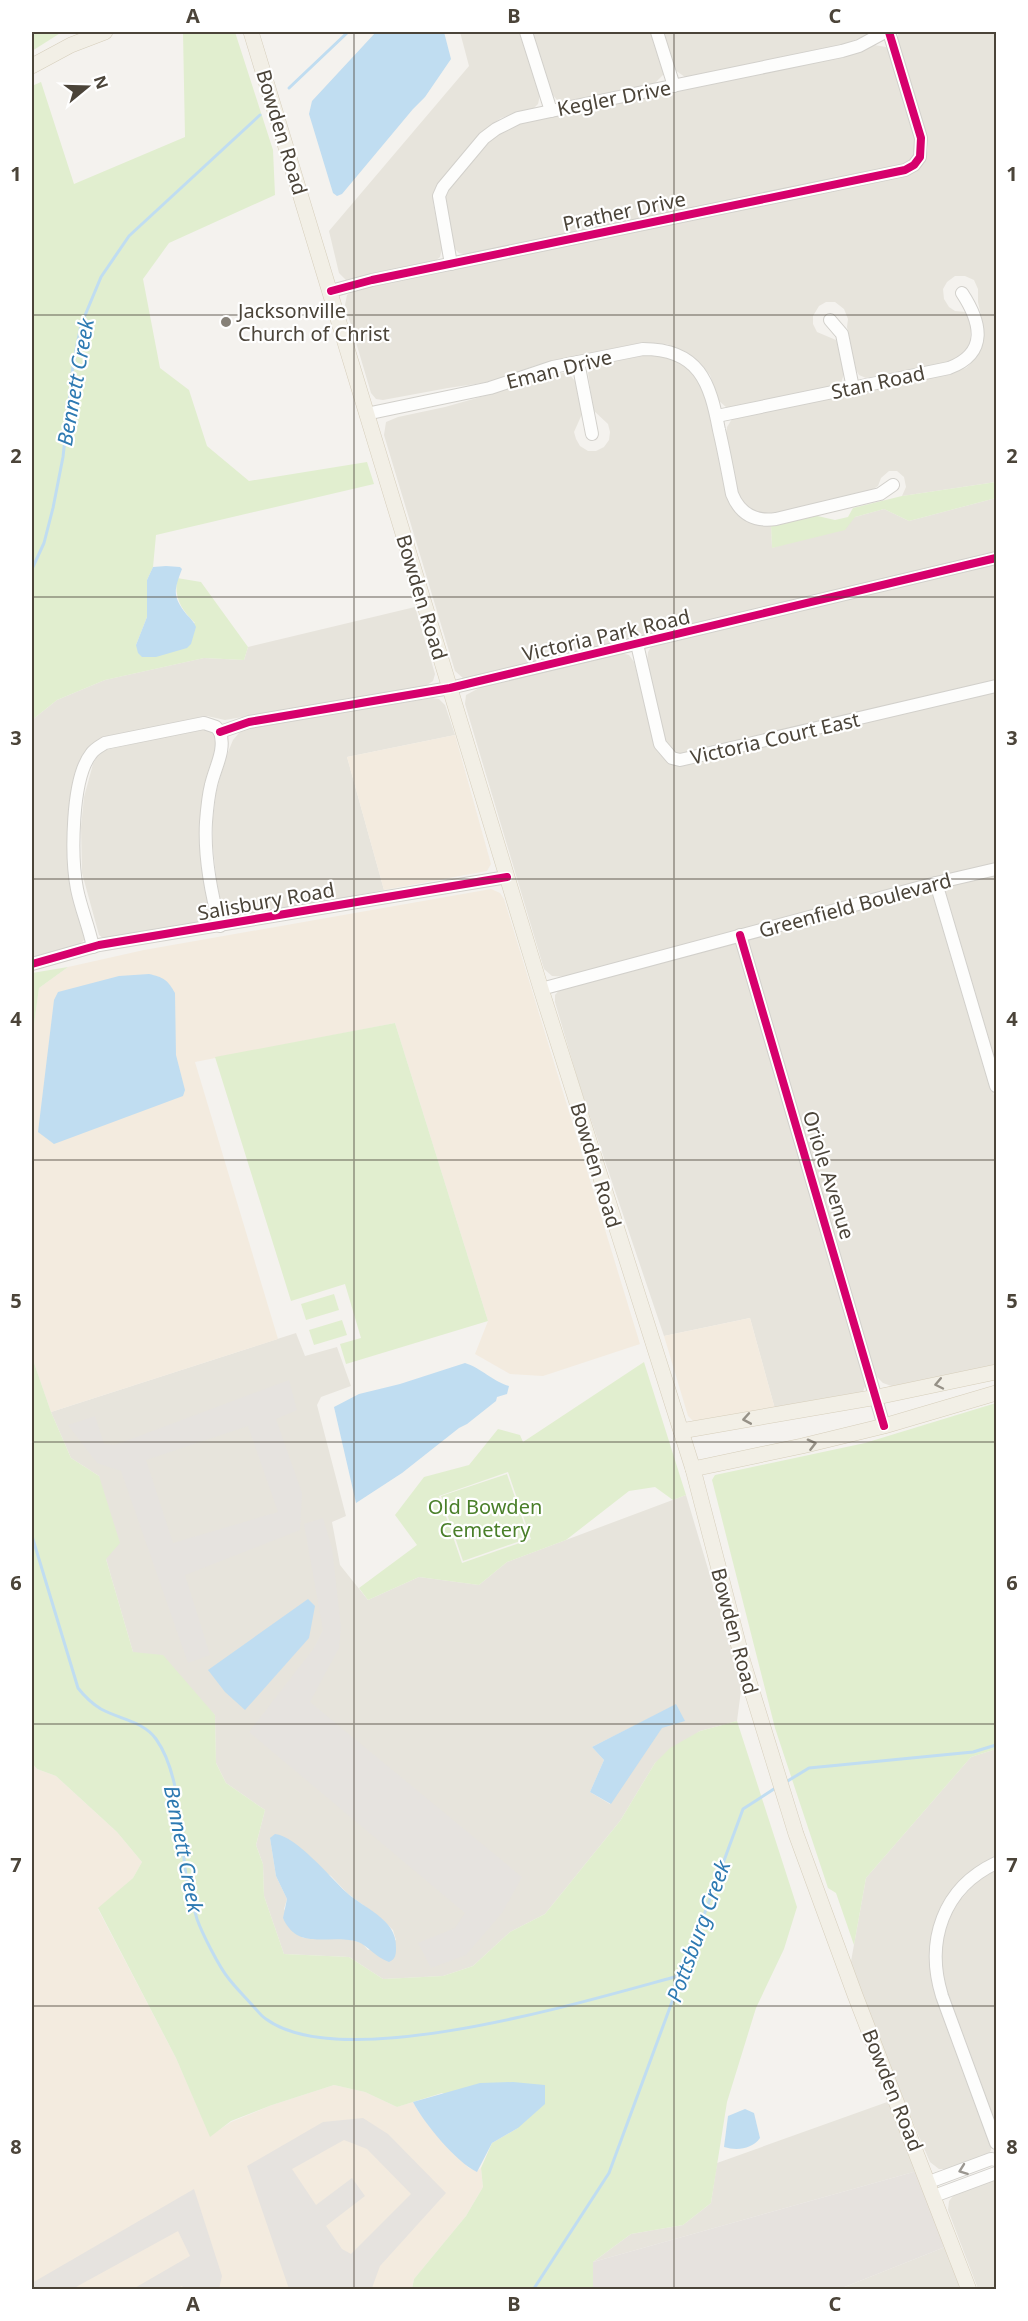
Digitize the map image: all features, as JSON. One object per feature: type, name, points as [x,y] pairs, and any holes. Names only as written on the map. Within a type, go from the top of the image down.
[{"type":"main road","points":[[32,66],[71,45],[105,32]]},
{"type":"main road","name":"Bowden Road","points":[[251,32],[541,988],[693,1468],[742,1662],[758,1715],[796,1834],[855,1995],[969,2289]]},
{"type":"main road","points":[[681,1431],[877,1397],[996,1372]]},
{"type":"main road","points":[[693,1468],[802,1446],[884,1426],[996,1393]]},
{"type":"street","points":[[526,32],[551,111]]},
{"type":"street","points":[[657,32],[674,86]]},
{"type":"street","name":"Prather Drive","points":[[331,291],[372,280],[905,170],[914,165],[920,157],[921,138],[887,32]]},
{"type":"street","name":"Kegler Drive","points":[[451,264],[439,196],[443,187],[484,138],[496,129],[518,118],[842,51],[887,32]]},
{"type":"street","name":"Stan Road","points":[[717,416],[960,364],[975,349],[978,338],[973,309],[962,293]]},
{"type":"street","points":[[830,320],[842,334],[853,387]]},
{"type":"street","name":"Eman Drive","points":[[366,414],[490,388],[539,370],[643,349],[666,351],[677,354],[695,367],[709,387],[732,494],[736,504],[750,516],[768,520],[787,517],[880,494],[893,485]]},
{"type":"street","points":[[578,362],[592,434]]},
{"type":"street","name":"Victoria Park Road","points":[[220,732],[249,722],[450,688],[996,558]]},
{"type":"street","name":"Victoria Court East","points":[[637,644],[660,744],[672,758],[681,760],[996,686]]},
{"type":"street","points":[[93,947],[76,886],[74,816],[86,761],[92,752],[105,743],[204,723],[216,727],[220,732],[222,749],[211,784],[206,832],[212,892],[220,927]]},
{"type":"street","name":"Greenfield Boulevard","points":[[541,988],[996,869]]},
{"type":"street","name":"Salisbury Road","points":[[32,964],[93,947],[507,877]]},
{"type":"street","points":[[936,883],[996,1082]]},
{"type":"street","name":"Oriole Avenue","points":[[740,935],[884,1426]]},
{"type":"street","points":[[996,1863],[975,1876],[953,1899],[938,1931],[935,1946],[937,1979],[996,2144]]},
{"type":"street","points":[[932,2189],[992,2159],[996,2160]]},
{"type":"street","points":[[932,2189],[996,2173]]},
{"type":"shaded area","points":[[460,32],[521,32],[540,95],[538,104],[534,108],[501,118],[480,133],[435,189],[433,202],[442,249],[440,257],[435,261],[346,280],[339,273],[329,231],[469,66]]},
{"type":"shaded area","points":[[532,32],[652,32],[663,75],[654,84],[559,102],[551,93]]},
{"type":"shaded area","points":[[663,32],[874,32],[840,46],[685,77],[675,70]]},
{"type":"shaded area","points":[[899,32],[996,32],[996,482],[902,496],[906,487],[904,477],[897,471],[889,471],[881,478],[878,486],[870,491],[764,516],[752,512],[743,504],[738,495],[726,435],[727,427],[732,419],[948,374],[966,368],[976,358],[982,346],[984,329],[978,302],[978,289],[974,280],[965,276],[955,276],[947,282],[943,289],[944,299],[949,307],[955,311],[966,312],[971,325],[970,343],[963,354],[953,361],[866,378],[859,375],[855,368],[847,327],[848,319],[844,309],[835,302],[826,302],[819,306],[813,316],[813,324],[817,332],[836,340],[838,344],[844,374],[841,383],[734,407],[726,407],[719,401],[710,375],[686,352],[667,344],[644,343],[537,365],[489,382],[383,400],[376,399],[371,393],[345,305],[347,295],[352,292],[376,284],[906,176],[914,172],[926,157],[927,138],[897,39]]},
{"type":"shaded area","points":[[874,45],[886,47],[890,53],[917,141],[914,156],[904,165],[467,255],[459,253],[454,248],[444,202],[446,192],[493,138],[502,131],[527,121],[861,51]]},
{"type":"shaded area","points":[[644,355],[669,357],[692,371],[704,391],[723,476],[756,524],[771,525],[772,548],[855,517],[884,509],[909,521],[996,498],[996,552],[472,678],[463,678],[455,671],[384,435],[386,422],[498,392],[534,379],[567,372],[575,381],[582,414],[574,432],[576,439],[580,446],[588,451],[596,451],[604,447],[609,440],[610,432],[608,424],[593,410],[588,373],[592,366]]},
{"type":"shaded area","points":[[996,563],[996,680],[682,755],[675,754],[666,744],[647,662],[651,647]]},
{"type":"shaded area","points":[[415,607],[435,674],[433,681],[424,687],[225,720],[207,716],[105,737],[94,743],[83,756],[71,801],[85,939],[79,945],[32,958],[32,720],[57,700],[105,680],[204,658],[244,660],[248,647]]},
{"type":"shaded area","points":[[621,653],[629,655],[634,662],[657,751],[671,764],[681,766],[996,691],[996,865],[569,977],[552,976],[544,969],[465,704],[466,695],[481,687]]},
{"type":"shaded area","points":[[432,698],[439,699],[445,705],[455,735],[347,757],[384,890],[234,919],[227,918],[222,912],[216,876],[213,819],[216,793],[226,757],[233,740],[239,733],[246,728]]},
{"type":"shaded area","points":[[205,728],[211,730],[218,744],[202,854],[211,915],[209,920],[205,924],[104,939],[99,935],[82,873],[81,827],[84,797],[93,764],[98,755],[106,750]]},
{"type":"shaded area","points":[[455,735],[491,864],[487,871],[384,890],[347,757]]},
{"type":"shaded area","points":[[996,874],[996,1067],[944,890],[947,885]]},
{"type":"shaded area","points":[[491,889],[500,893],[504,899],[640,1344],[543,1376],[510,1374],[475,1354],[488,1321],[395,1023],[195,1062],[278,1339],[51,1412],[32,1357],[32,1039],[39,988],[68,967],[144,950]]},
{"type":"shaded area","points":[[929,891],[934,896],[996,1102],[996,1367],[894,1387],[883,1383],[876,1376],[747,944],[749,939]]},
{"type":"shaded area","points":[[730,942],[736,943],[739,948],[867,1381],[863,1392],[775,1409],[750,1318],[664,1336],[579,1084],[555,1002],[555,995],[561,988]]},
{"type":"shaded area","points":[[750,1318],[775,1409],[693,1421],[688,1416],[664,1336]]},
{"type":"shaded area","points":[[296,1333],[305,1356],[337,1347],[351,1386],[321,1397],[317,1405],[346,1516],[332,1522],[340,1565],[368,1600],[419,1577],[479,1585],[507,1562],[686,1495],[742,1683],[737,1721],[700,1731],[655,1763],[620,1821],[545,1914],[510,1932],[473,1966],[443,1976],[383,1979],[349,1957],[284,1954],[264,1896],[263,1864],[256,1845],[265,1810],[226,1783],[216,1763],[215,1715],[133,1652],[106,1559],[99,1476],[71,1458],[51,1412]],"holes":[[[676,1705],[610,1804],[590,1792],[604,1760],[592,1747]],[[270,1838],[331,1876],[347,1893],[383,1920],[393,1930],[396,1940],[368,1950],[362,1943],[347,1939],[303,1938],[284,1909],[287,1899],[276,1876]]]},
{"type":"shaded area","points":[[289,1380],[297,1410],[276,1419],[302,1493],[300,1530],[185,1575],[210,1655],[188,1663],[121,1471],[97,1463],[68,1425],[95,1416],[104,1444],[115,1445]],"holes":[[[248,1426],[278,1512],[173,1543],[146,1460]]]},
{"type":"shaded area","points":[[323,1518],[332,1548],[341,1627],[339,1648],[310,1702],[522,1877],[502,1913],[466,1955],[431,1968],[418,1943],[455,1928],[465,1913],[249,1732],[314,1648],[323,1630],[304,1524]]},
{"type":"shaded area","points":[[996,1749],[996,1857],[970,1872],[954,1888],[942,1905],[930,1942],[929,1963],[934,1992],[991,2144],[991,2150],[988,2155],[948,2169],[939,2169],[930,2162],[887,2062],[850,1967],[866,1878],[971,1757]]},
{"type":"shaded area","points":[[32,1763],[37,1769],[56,1776],[117,1832],[142,1862],[133,1878],[98,1909],[176,2058],[210,2136],[231,2122],[272,2105],[334,2085],[365,2092],[397,2107],[413,2102],[450,2149],[469,2168],[477,2171],[481,2168],[483,2187],[466,2216],[414,2279],[412,2289],[32,2289]]},
{"type":"shaded area","points":[[996,1870],[996,2125],[945,1987],[941,1968],[941,1947],[955,1906],[977,1881]]},
{"type":"shaded area","points":[[890,2101],[917,2171],[593,2262],[631,2234],[683,2225],[711,2203],[717,2163]]},
{"type":"shaded area","points":[[363,2118],[388,2134],[446,2193],[380,2266],[372,2288],[289,2289],[247,2166],[323,2122]],"holes":[[[344,2140],[367,2149],[411,2194],[351,2254],[342,2249],[326,2226],[365,2196],[352,2178],[316,2205],[292,2169]]]},
{"type":"shaded area","points":[[917,2171],[945,2247],[837,2290],[593,2289],[593,2262]]},
{"type":"shaded area","points":[[996,2178],[996,2289],[978,2289],[948,2210],[949,2201],[957,2191]]},
{"type":"shaded area","points":[[194,2189],[222,2276],[219,2289],[184,2289],[182,2286],[175,2289],[133,2289],[190,2256],[178,2231],[76,2287],[77,2289],[32,2289],[32,2283]]},
{"type":"shaded area","points":[[945,2247],[961,2290],[837,2290]]},
{"type":"green space","points":[[32,32],[62,32],[32,51]]},
{"type":"green space","points":[[183,32],[235,32],[273,150],[275,195],[169,243],[143,279],[160,368],[189,390],[207,446],[249,481],[367,462],[374,484],[156,535],[153,567],[147,580],[147,617],[136,645],[195,623],[180,603],[177,578],[201,582],[248,647],[244,660],[204,658],[105,680],[57,700],[32,720],[32,86],[41,82],[74,184],[185,137]]},
{"type":"green space","points":[[996,482],[996,498],[909,521],[884,509],[855,517],[845,530],[772,548],[771,525],[813,515],[835,520],[848,517],[853,508],[902,496]]},
{"type":"green space","points":[[68,967],[39,988],[32,1039],[32,973]]},
{"type":"green space","points":[[395,1023],[488,1321],[346,1364],[340,1344],[361,1338],[345,1284],[291,1301],[215,1057]]},
{"type":"green space","points":[[334,1294],[339,1310],[306,1320],[301,1304]]},
{"type":"green space","points":[[342,1320],[347,1335],[314,1345],[309,1330]]},
{"type":"green space","points":[[32,1357],[51,1412],[71,1458],[99,1476],[120,1543],[106,1559],[133,1652],[163,1655],[215,1715],[216,1763],[226,1783],[265,1810],[256,1845],[263,1864],[264,1896],[284,1954],[349,1957],[383,1979],[443,1976],[473,1966],[510,1932],[545,1914],[620,1821],[655,1763],[670,1748],[700,1731],[737,1721],[797,1907],[784,1949],[756,2008],[727,2102],[711,2203],[683,2225],[631,2234],[593,2262],[593,2289],[412,2289],[414,2279],[466,2216],[483,2187],[481,2168],[492,2143],[518,2128],[442,2093],[397,2107],[365,2092],[334,2085],[231,2121],[210,2137],[176,2058],[98,1908],[133,1878],[142,1862],[117,1832],[56,1776],[37,1769],[32,1763]]},
{"type":"green space","points":[[644,1362],[686,1495],[673,1500],[655,1487],[629,1491],[566,1540],[507,1562],[479,1585],[419,1577],[368,1600],[359,1588],[417,1545],[395,1515],[424,1477],[469,1465],[498,1429],[520,1435],[523,1442]],"holes":[[[508,1472],[531,1539],[462,1563],[439,1496]]]},
{"type":"green space","points":[[996,1403],[996,1749],[971,1757],[866,1878],[854,1945],[836,1893],[828,1888],[775,1728],[712,1480],[715,1475],[865,1443]]},
{"type":"green space","name":"Old Bowden Cemetery","points":[[507,1474],[529,1538],[463,1561],[441,1496]]},
{"type":"water","points":[[376,32],[444,32],[451,59],[425,97],[342,194],[337,196],[333,193],[309,114],[312,101]]},
{"type":"water","points":[[166,566],[182,569],[177,582],[177,598],[196,627],[191,644],[187,648],[156,657],[142,657],[136,645],[147,617],[147,580],[153,567]]},
{"type":"water","points":[[149,974],[165,980],[175,993],[176,1055],[185,1090],[183,1096],[54,1144],[38,1132],[54,1000],[58,992],[119,976]]},
{"type":"water","points":[[465,1363],[509,1386],[507,1394],[497,1397],[496,1401],[402,1473],[356,1503],[334,1407],[359,1394],[400,1384]]},
{"type":"water","points":[[308,1599],[315,1606],[309,1638],[245,1710],[225,1692],[208,1670]]},
{"type":"water","points":[[676,1704],[685,1721],[662,1728],[611,1804],[590,1792],[604,1760],[592,1747]]},
{"type":"water","points":[[275,1834],[283,1836],[302,1849],[346,1892],[385,1922],[395,1937],[396,1952],[393,1959],[389,1962],[384,1960],[358,1942],[306,1938],[297,1935],[289,1928],[283,1918],[287,1899],[276,1876],[270,1838]]},
{"type":"water","points":[[513,2082],[545,2085],[545,2104],[518,2128],[492,2143],[477,2172],[460,2160],[441,2141],[413,2102],[480,2083]]},
{"type":"water","points":[[745,2109],[754,2113],[760,2138],[753,2145],[744,2148],[724,2147],[728,2116]]},
{"type":"waterway","name":"Bennett Creek","points":[[289,88],[348,32]]},
{"type":"waterway","name":"Bennett Creek","points":[[32,569],[44,543],[53,508],[63,457],[73,365],[81,325],[101,277],[129,236],[260,115]]},
{"type":"waterway","name":"Bennett Creek","points":[[32,1536],[78,1688],[88,1700],[101,1709],[151,1733],[164,1753],[175,1786],[187,1880],[197,1919],[225,1974],[266,2019],[302,2034],[351,2040],[408,2036],[469,2027],[531,2014],[682,1975]]},
{"type":"waterway","name":"Pottsburg Creek","points":[[786,1782],[809,1768],[973,1752],[996,1745]]},
{"type":"waterway","name":"Pottsburg Creek","points":[[533,2290],[609,2173],[743,1809],[777,1787]]},
{"type":"cycle path","points":[[331,291],[372,280],[905,170],[914,165],[920,157],[921,138],[889,32]]},
{"type":"cycle path","points":[[220,732],[249,722],[450,688],[996,558]]},
{"type":"cycle path","points":[[32,964],[99,945],[507,877]]},
{"type":"cycle path","points":[[740,935],[884,1426]]},
{"type":"place","name":"Jacksonville Church of Christ","points":[[226,322]]}]
